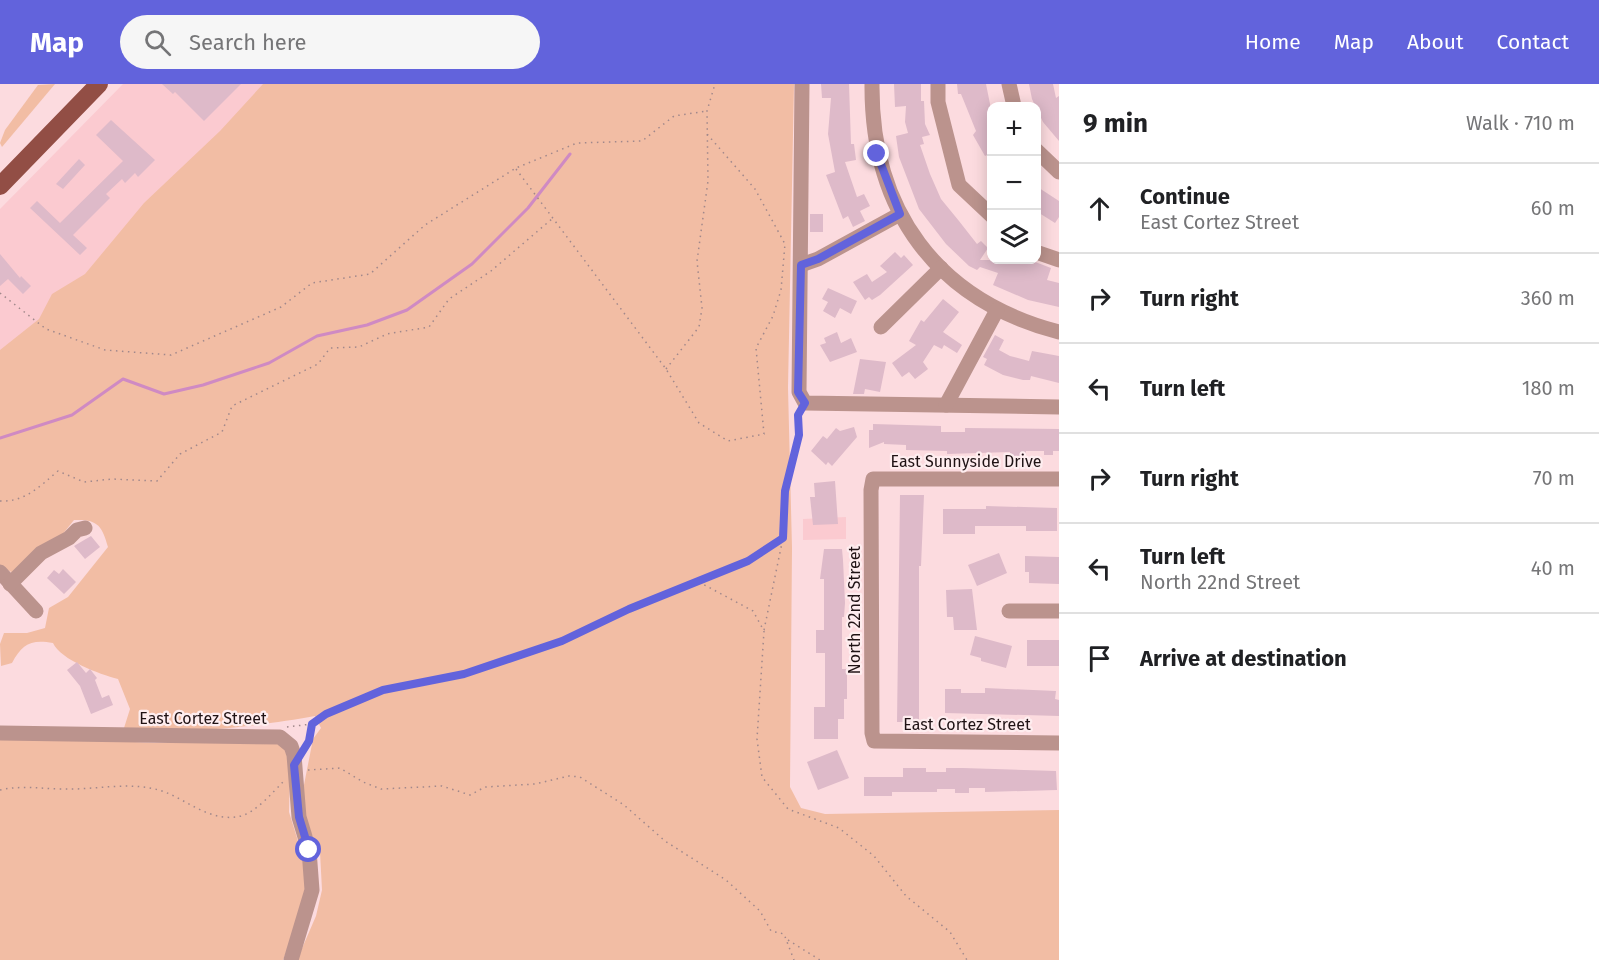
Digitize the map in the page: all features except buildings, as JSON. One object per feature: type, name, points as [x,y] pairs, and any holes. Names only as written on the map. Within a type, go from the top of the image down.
[{"type":"main road","points":[[0,186],[99,84]]},
{"type":"street","points":[[802,84],[798,392],[805,403],[1059,407]]},
{"type":"street","points":[[872,84],[873,128],[877,154],[900,214],[922,247],[941,268],[996,310],[1031,325],[1059,332]]},
{"type":"street","points":[[938,84],[938,102],[959,184],[987,211]]},
{"type":"street","points":[[1009,84],[1013,102]]},
{"type":"street","points":[[1041,155],[1059,172]]},
{"type":"street","points":[[801,265],[818,259],[900,214]]},
{"type":"street","points":[[1041,254],[1059,260]]},
{"type":"street","points":[[882,327],[941,268]]},
{"type":"street","points":[[946,405],[996,310]]},
{"type":"street","name":"East Sunnyside Drive","points":[[873,479],[1059,479]]},
{"type":"street","name":"North 22nd Street","points":[[873,479],[871,490],[872,733],[874,741]]},
{"type":"street","points":[[36,611],[5,578],[41,553],[69,538],[77,530],[85,528]]},
{"type":"street","points":[[1009,611],[1059,611]]},
{"type":"street","name":"East Cortez Street","points":[[0,733],[149,736],[268,735],[280,737],[291,746],[299,817],[309,850],[312,890],[291,960]]},
{"type":"street","name":"East Cortez Street","points":[[874,741],[1059,742]]},
{"type":"path","points":[[666,369],[699,327],[702,308],[697,261],[708,181],[707,111],[715,84]]},
{"type":"path","points":[[0,293],[45,329],[105,350],[171,355],[281,307],[312,283],[370,274],[425,225],[516,168],[577,143],[642,141],[674,117],[707,111]]},
{"type":"path","points":[[516,168],[666,369],[699,423],[728,441],[764,434],[756,348],[773,316],[781,290],[785,244],[755,189],[707,134]]},
{"type":"path","points":[[0,501],[16,502],[33,492],[58,471],[84,482],[111,479],[157,481],[180,454],[222,432],[232,406],[318,364],[330,348],[359,347],[387,334],[429,327],[449,299],[491,271],[553,218]]},
{"type":"path","points":[[805,403],[798,415],[799,435],[785,491],[783,538],[764,631],[757,739],[762,777],[788,809],[839,828],[874,856],[906,896],[950,932],[967,960]]},
{"type":"path","points":[[0,790],[18,786],[63,789],[141,786],[158,789],[198,811],[237,817],[254,807],[295,768],[309,741],[312,724],[326,714],[383,690],[464,674],[562,641],[629,609],[748,561],[783,538]]},
{"type":"path","points":[[698,582],[753,611],[764,631]]},
{"type":"path","points":[[295,768],[333,767],[381,789],[428,785],[459,790],[470,795],[485,787],[534,784],[569,776],[580,777],[624,806],[665,841],[726,880],[760,911],[771,931],[781,932],[820,960]]},
{"type":"path","points":[[788,939],[790,955],[794,960]]},
{"type":"shaded area","points":[[55,84],[2,147],[0,143],[5,130],[38,85]]},
{"type":"shaded area","points":[[123,84],[269,84],[0,367],[0,209]]},
{"type":"shaded area","points":[[263,84],[794,84],[788,388],[792,548],[790,787],[801,808],[825,814],[1059,810],[1059,960],[297,960],[316,916],[322,890],[320,852],[305,820],[303,790],[313,739],[321,728],[315,716],[245,726],[194,730],[124,728],[130,709],[118,679],[72,661],[53,643],[28,644],[12,663],[1,666],[0,644],[4,633],[27,633],[45,628],[49,608],[68,597],[108,547],[97,525],[93,522],[74,520],[58,540],[15,574],[0,566],[0,350],[39,319],[52,294],[85,274],[144,203],[220,131]]},
{"type":"shaded area","points":[[846,517],[846,539],[803,540],[803,519]]},
{"type":"shaded area","points":[[75,739],[154,743],[269,741],[283,745],[290,763],[289,812],[306,867],[306,900],[283,960],[0,960],[0,740]]},
{"type":"waterway","points":[[0,438],[72,415],[123,379],[164,394],[203,385],[269,363],[317,336],[367,325],[407,310],[472,264],[528,208],[570,154]]},
{"type":"route","points":[[309,850],[299,817],[294,765],[309,741],[312,724],[326,714],[383,690],[464,674],[562,641],[629,609],[748,561],[783,538],[785,491],[799,435],[798,415],[805,403],[798,392],[801,265],[818,259],[900,214],[890,194],[877,154]]}]
